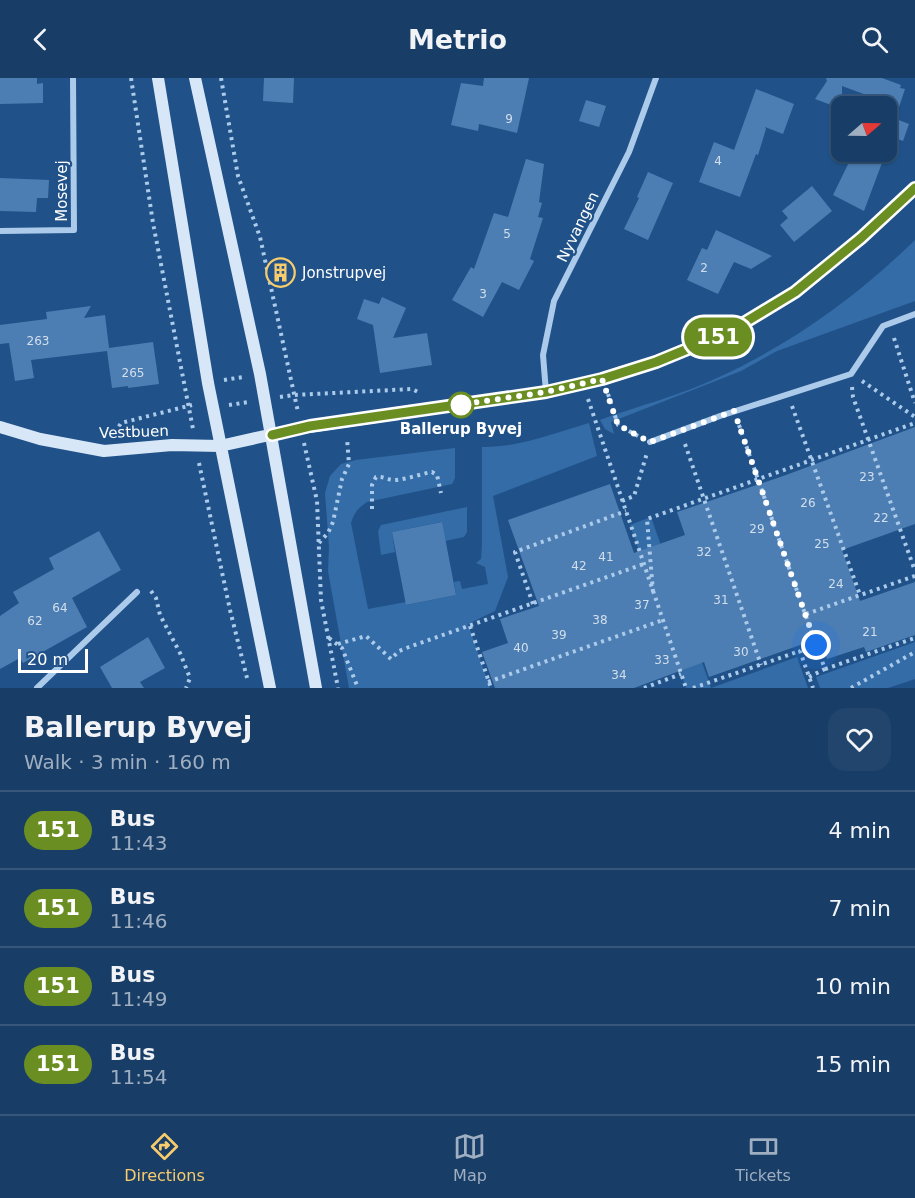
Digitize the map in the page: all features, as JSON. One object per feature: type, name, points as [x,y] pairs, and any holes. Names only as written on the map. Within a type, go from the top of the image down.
[{"type":"main road","points":[[158,78],[208,383],[270,688]]},
{"type":"main road","points":[[195,78],[260,374],[316,688]]},
{"type":"main road","points":[[272,435],[301,428],[546,392],[602,379],[656,362],[729,332],[795,292],[861,238],[915,188]]},
{"type":"main road","name":"Vestbuen","points":[[0,427],[40,440],[104,451],[172,445],[220,446],[272,435]]},
{"type":"street","name":"Mosevej","points":[[0,231],[74,230],[73,78]]},
{"type":"street","name":"Nyvangen","points":[[546,392],[543,355],[554,301],[628,152],[656,78]]},
{"type":"street","points":[[650,442],[734,411],[851,374],[884,326],[915,314]]},
{"type":"street","points":[[37,688],[136,592]]},
{"type":"path","points":[[131,78],[153,223],[190,405],[196,446],[230,610],[248,682]]},
{"type":"path","points":[[221,78],[238,176],[260,237],[317,501],[321,600],[338,688]]},
{"type":"path","points":[[904,333],[893,337],[914,394],[915,403]]},
{"type":"path","points":[[208,383],[288,370]]},
{"type":"path","points":[[851,374],[915,417]]},
{"type":"path","points":[[851,374],[853,397],[915,571]]},
{"type":"path","points":[[602,379],[618,425],[650,442],[634,496],[622,501]]},
{"type":"path","points":[[583,383],[686,688]]},
{"type":"path","points":[[788,394],[860,595]]},
{"type":"path","points":[[734,411],[825,669]]},
{"type":"path","points":[[319,543],[333,522],[342,479],[349,464],[346,421]]},
{"type":"path","points":[[653,591],[647,519],[915,423]]},
{"type":"path","points":[[681,430],[761,665]]},
{"type":"path","points":[[372,509],[372,485],[376,477],[392,481],[432,472],[437,475],[441,493]]},
{"type":"path","points":[[534,604],[515,552],[626,511]]},
{"type":"path","points":[[338,644],[366,636],[391,659],[399,651],[409,647],[644,564]]},
{"type":"path","points":[[806,614],[915,576]]},
{"type":"path","points":[[136,592],[145,584],[156,598],[160,615],[190,678],[186,688]]},
{"type":"path","points":[[489,682],[663,620]]},
{"type":"path","points":[[470,626],[491,688]]},
{"type":"path","points":[[328,637],[342,648],[358,688]]},
{"type":"path","points":[[808,676],[914,640]]},
{"type":"path","points":[[693,688],[816,645]]},
{"type":"path","points":[[800,651],[813,688]]},
{"type":"path","points":[[851,688],[915,652]]},
{"type":"path","points":[[644,688],[681,674]]},
{"type":"shaded area","points":[[915,240],[915,301],[777,351],[741,371],[611,422],[614,434],[605,429],[600,420],[703,384],[744,365],[797,335],[847,300]]},
{"type":"shaded area","points":[[589,423],[597,456],[493,496],[508,577],[495,611],[468,624],[490,688],[349,688],[328,571],[329,547],[325,493],[330,476],[341,464],[356,460],[455,448],[455,478],[452,484],[367,502],[357,511],[351,523],[368,609],[406,602],[407,605],[456,595],[454,582],[460,581],[462,589],[488,584],[485,567],[476,563],[481,559],[482,545],[482,447],[509,445]]},
{"type":"shaded area","points":[[467,507],[467,532],[464,537],[445,541],[441,522],[392,532],[395,552],[381,555],[378,531],[381,525]]},
{"type":"shaded area","points":[[651,517],[711,688],[686,688],[630,525]]},
{"type":"shaded area","points":[[915,642],[915,679],[888,688],[820,688],[816,677]]},
{"type":"shaded area","points":[[797,657],[808,688],[711,688]]},
{"type":"building","points":[[0,78],[37,78],[37,84],[43,83],[43,103],[0,104]]},
{"type":"building","points":[[264,78],[294,78],[293,103],[263,101]]},
{"type":"building","points":[[484,78],[529,78],[517,133],[479,124],[478,131],[451,125],[461,83],[483,86]]},
{"type":"building","points":[[826,78],[882,78],[901,85],[900,88],[905,89],[899,107],[897,106],[897,96],[869,96],[842,86],[842,96],[831,96],[831,105],[815,99],[827,81]]},
{"type":"building","points":[[756,89],[794,104],[783,134],[765,127],[758,155],[756,154],[740,197],[699,182],[714,142],[734,150]]},
{"type":"building","points":[[586,100],[606,106],[599,127],[579,121]]},
{"type":"building","points":[[897,119],[909,124],[903,141],[897,139]]},
{"type":"building","points":[[526,159],[544,164],[539,202],[542,203],[538,217],[543,218],[530,259],[534,261],[519,290],[502,282],[483,317],[452,300],[471,267],[474,269],[494,213],[508,217]]},
{"type":"building","points":[[849,162],[882,162],[864,211],[833,195]]},
{"type":"building","points":[[648,172],[673,183],[648,240],[624,229]]},
{"type":"building","points":[[0,178],[49,180],[48,198],[37,198],[36,212],[0,211]]},
{"type":"building","points":[[812,186],[832,211],[794,242],[780,225],[788,218],[782,211]]},
{"type":"building","points":[[716,230],[772,256],[751,269],[734,262],[718,294],[687,280],[702,248],[707,250]]},
{"type":"building","points":[[382,297],[406,308],[393,338],[427,333],[432,365],[380,373],[373,325],[357,319],[364,299],[379,304]]},
{"type":"building","points":[[91,306],[84,318],[105,315],[109,348],[153,342],[159,384],[112,388],[107,351],[31,360],[34,378],[15,381],[9,343],[0,344],[0,325],[47,319],[46,312]]},
{"type":"building","points":[[915,427],[915,524],[842,550],[860,601],[915,582],[915,635],[866,652],[864,647],[827,659],[820,638],[709,677],[704,662],[634,688],[495,688],[482,652],[508,643],[500,619],[539,606],[508,520],[610,484],[634,553],[685,535],[677,512],[786,475]]},
{"type":"building","points":[[442,522],[456,595],[406,605],[392,532]]},
{"type":"building","points":[[99,531],[121,570],[72,598],[87,627],[23,663],[20,658],[0,669],[0,616],[19,603],[13,592],[54,569],[49,558]]},
{"type":"building","points":[[148,637],[165,668],[140,682],[144,688],[112,688],[100,667]]},
{"type":"bus line","name":"151","points":[[272,435],[310,426],[546,392],[602,379],[656,362],[729,332],[795,292],[861,238],[915,188]]},
{"type":"place","name":"Jonstrupvej","points":[[281,273]]},
{"type":"place","name":"Ballerup Byvej","points":[[461,405]]},
{"type":"route","points":[[461,405],[458,405],[546,392],[602,379],[618,425],[650,442],[734,411],[816,645]]}]
